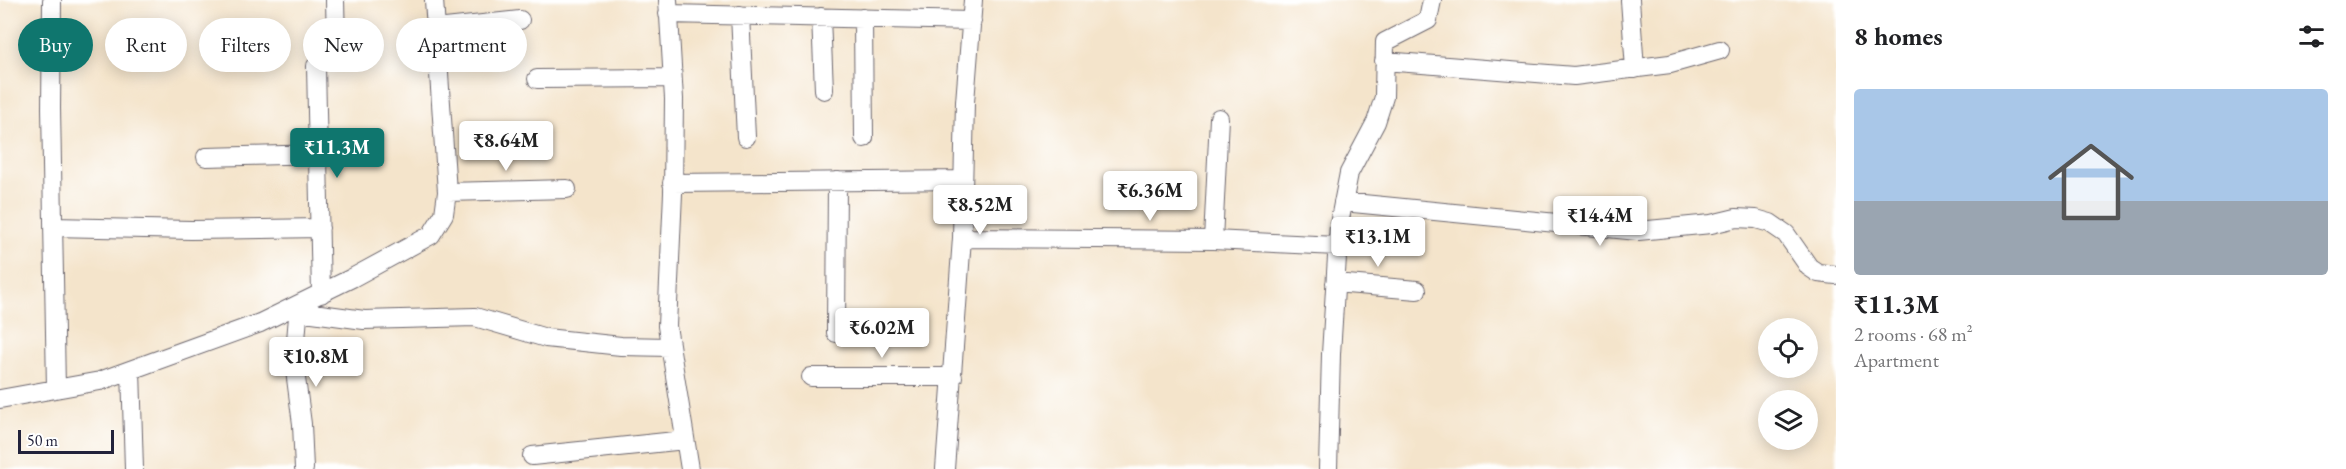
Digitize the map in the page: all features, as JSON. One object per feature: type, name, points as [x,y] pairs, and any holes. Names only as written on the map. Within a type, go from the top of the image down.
[{"type":"street","points":[[52,0],[56,389]]},
{"type":"street","points":[[335,0],[335,18]]},
{"type":"street","points":[[434,0],[435,18]]},
{"type":"street","points":[[945,469],[962,238],[965,102],[973,0]]},
{"type":"street","points":[[1328,469],[1337,246],[1348,173],[1376,122],[1384,97],[1385,42],[1428,20],[1432,0]]},
{"type":"street","points":[[1630,0],[1635,69]]},
{"type":"street","points":[[690,469],[667,326],[672,183],[672,78],[668,7],[740,15],[817,12],[863,18],[972,21]]},
{"type":"street","points":[[817,12],[824,90]]},
{"type":"street","points":[[740,15],[746,137]]},
{"type":"street","points":[[863,18],[864,138]]},
{"type":"street","points":[[1384,61],[1574,76],[1670,64],[1720,50]]},
{"type":"street","points":[[316,72],[321,294]]},
{"type":"street","points":[[0,399],[100,381],[260,323],[298,308],[431,235],[444,214],[447,192],[439,72]]},
{"type":"street","points":[[537,79],[672,78]]},
{"type":"street","points":[[1213,240],[1219,118]]},
{"type":"street","points":[[206,157],[319,154]]},
{"type":"street","points":[[672,183],[963,180]]},
{"type":"street","points":[[836,333],[837,181]]},
{"type":"street","points":[[447,192],[567,189]]},
{"type":"street","points":[[1343,202],[1638,231],[1711,224],[1736,218],[1756,219],[1770,223],[1786,234],[1809,267],[1818,273],[1836,275]]},
{"type":"street","points":[[53,227],[191,230],[320,228]]},
{"type":"street","points":[[962,238],[1213,240],[1337,246]]},
{"type":"street","points":[[1335,282],[1417,290]]},
{"type":"street","points":[[298,308],[364,320],[475,317],[546,338],[621,346],[669,347]]},
{"type":"street","points":[[298,308],[294,363],[303,424],[304,469]]},
{"type":"street","points":[[131,370],[134,469]]},
{"type":"street","points":[[811,377],[953,377]]},
{"type":"street","points":[[532,456],[685,440]]}]
